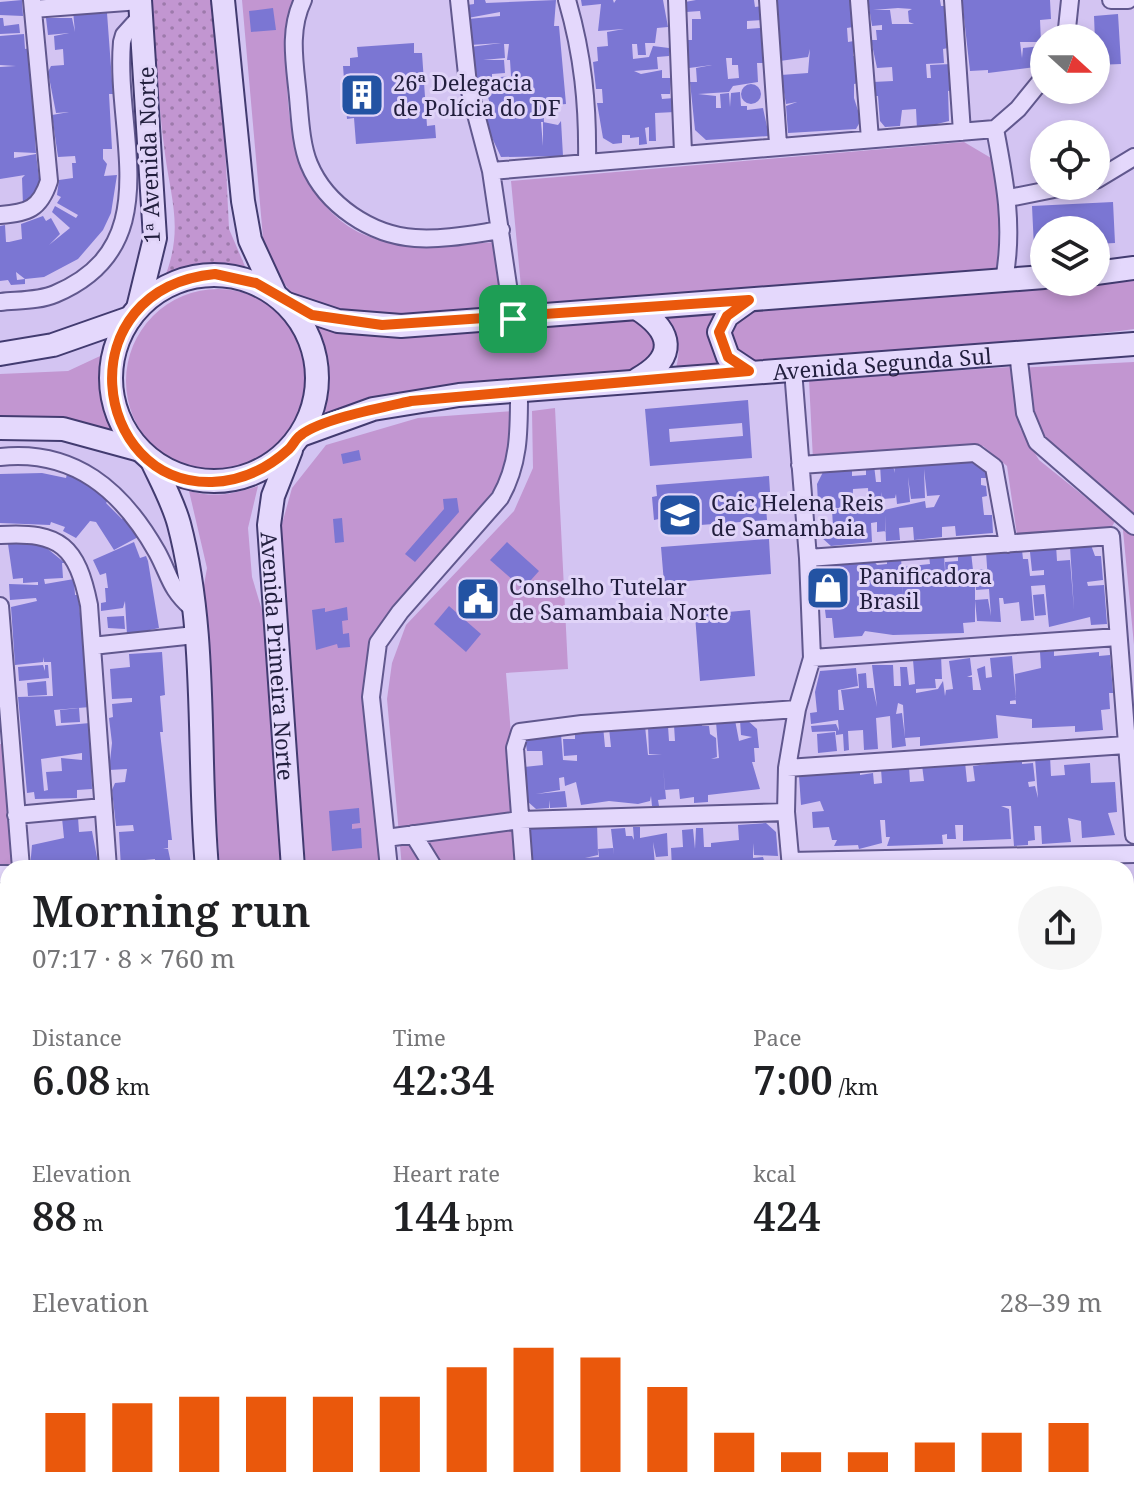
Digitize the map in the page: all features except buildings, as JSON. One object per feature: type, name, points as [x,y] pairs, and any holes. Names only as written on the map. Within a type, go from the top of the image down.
[{"type":"main road","points":[[0,428],[63,429],[146,456],[180,476],[210,482],[251,474],[269,466],[296,440],[313,409],[318,381],[315,352],[304,326],[281,299],[250,240],[243,201],[223,0]]},
{"type":"main road","name":"1ᵃ Avenida Norte","points":[[134,313],[155,238],[141,5]]},
{"type":"main road","points":[[1110,271],[1134,268]]},
{"type":"main road","points":[[207,860],[195,635],[179,522],[146,456],[120,420],[111,386],[115,351],[134,313],[154,294],[193,276],[236,276],[281,299],[338,321],[382,325],[513,319],[1024,278]]},
{"type":"main road","points":[[749,300],[727,316],[719,332],[728,357],[749,371]]},
{"type":"main road","points":[[637,380],[657,367],[666,347],[664,332],[638,309]]},
{"type":"main road","points":[[0,354],[53,345],[134,313]]},
{"type":"main road","name":"Avenida Segunda Sul","points":[[296,440],[373,409],[411,401],[749,371],[1134,344]]},
{"type":"main road","name":"Avenida Primeira Norte","points":[[292,860],[269,525],[273,496],[296,440]]},
{"type":"street","points":[[303,0],[293,29],[299,114],[308,162],[321,185],[340,207],[367,225],[396,235],[430,239],[501,230]]},
{"type":"street","points":[[459,0],[468,84],[491,171],[513,319]]},
{"type":"street","points":[[567,0],[579,43],[588,96],[587,162]]},
{"type":"street","points":[[677,0],[683,153]]},
{"type":"street","points":[[768,0],[778,144]]},
{"type":"street","points":[[859,0],[870,139]]},
{"type":"street","points":[[953,0],[962,132]]},
{"type":"street","points":[[1067,24],[1070,0]]},
{"type":"street","points":[[1111,0],[1128,0]]},
{"type":"street","points":[[0,215],[25,213],[36,207],[49,181],[33,5],[112,2],[141,5],[122,42],[129,189],[127,219],[120,237],[86,276],[53,295],[0,302]]},
{"type":"street","points":[[491,171],[778,144],[995,129],[1030,94]]},
{"type":"street","points":[[995,129],[1009,198],[1011,245],[1024,278]]},
{"type":"street","points":[[1110,172],[1134,157]]},
{"type":"street","points":[[1009,198],[1030,194]]},
{"type":"street","points":[[808,558],[1111,536],[1129,522],[1051,457],[1030,431],[1018,352]]},
{"type":"street","points":[[790,860],[787,768],[797,709],[812,658],[808,558],[793,370]]},
{"type":"street","points":[[388,860],[371,697],[378,643],[400,612],[500,498],[518,455],[519,390]]},
{"type":"street","points":[[800,465],[975,453],[994,467],[1008,544]]},
{"type":"street","points":[[0,457],[46,457],[63,462],[114,493],[139,522],[175,593],[192,608]]},
{"type":"street","points":[[0,535],[42,537],[59,543],[80,563],[92,646],[107,860]]},
{"type":"street","points":[[1111,536],[1134,835]]},
{"type":"street","points":[[0,606],[6,752],[20,860]]},
{"type":"street","points":[[92,646],[195,635]]},
{"type":"street","points":[[812,658],[1118,637]]},
{"type":"street","points":[[523,860],[514,742],[520,732],[582,724],[797,709]]},
{"type":"street","points":[[787,768],[1126,745]]},
{"type":"street","points":[[16,815],[103,807]]},
{"type":"street","points":[[386,838],[520,820],[786,812]]},
{"type":"street","points":[[413,834],[429,860]]},
{"type":"street","points":[[1022,860],[1134,854]]},
{"type":"shaded area","points":[[151,0],[218,0],[229,229],[247,271],[198,267],[166,274],[175,228]]},
{"type":"shaded area","points":[[242,0],[299,0],[288,61],[291,128],[313,189],[333,214],[358,232],[391,242],[427,245],[498,242],[499,307],[395,314],[337,312],[315,308],[299,300],[288,289],[264,249]]},
{"type":"shaded area","points":[[964,142],[991,158],[1000,193],[997,270],[523,308],[511,181]]},
{"type":"shaded area","points":[[1134,281],[1134,329],[755,370],[732,353],[728,331],[751,309],[1030,289],[1030,296],[1110,296],[1110,283]]},
{"type":"shaded area","points":[[218,289],[253,296],[283,316],[303,346],[310,381],[303,416],[283,446],[253,466],[218,473],[183,466],[153,446],[133,416],[126,381],[133,346],[153,316],[183,296]]},
{"type":"shaded area","points":[[728,308],[735,373],[671,379],[678,346],[662,315]]},
{"type":"shaded area","points":[[645,317],[658,334],[649,377],[323,421],[329,373],[316,326],[382,336]]},
{"type":"shaded area","points":[[113,350],[104,403],[117,433],[54,417],[0,422],[0,374],[68,371]]},
{"type":"shaded area","points":[[1134,362],[1134,645],[1122,520],[1043,458],[1025,426],[1014,368]]},
{"type":"shaded area","points":[[1010,367],[1020,428],[1039,460],[1115,521],[1106,538],[1018,542],[1007,466],[983,446],[813,460],[809,380]]},
{"type":"shaded area","points":[[555,408],[568,669],[506,673],[521,860],[401,860],[387,699],[392,663],[406,625],[514,511],[533,468],[532,411]]},
{"type":"shaded area","points":[[513,411],[513,451],[504,478],[374,632],[363,684],[380,860],[305,860],[280,531],[292,488],[326,445],[418,418]]},
{"type":"shaded area","points":[[258,486],[248,528],[252,577],[267,627],[286,860],[219,860],[201,602],[207,568],[189,491],[224,494]]},
{"type":"shaded area","points":[[16,743],[23,860],[0,860],[0,744]]},
{"type":"place","name":"26ª Delegacia de Polícia do DF","points":[[362,95]]},
{"type":"place","name":"Caic Helena Reis de Samambaia","points":[[680,515]]},
{"type":"place","name":"Panificadora Brasil","points":[[828,588]]},
{"type":"place","name":"Conselho Tutelar de Samambaia Norte","points":[[478,599]]},
{"type":"route","points":[[193,276],[236,276],[256,283],[287,304],[312,315],[338,321],[401,326],[513,319],[749,300],[727,316],[719,332],[723,351],[749,371],[411,401],[373,409],[301,435],[269,466],[240,478],[210,482],[180,476],[152,461],[129,436],[114,404],[111,386],[115,351],[130,318],[154,294],[193,276]]}]
